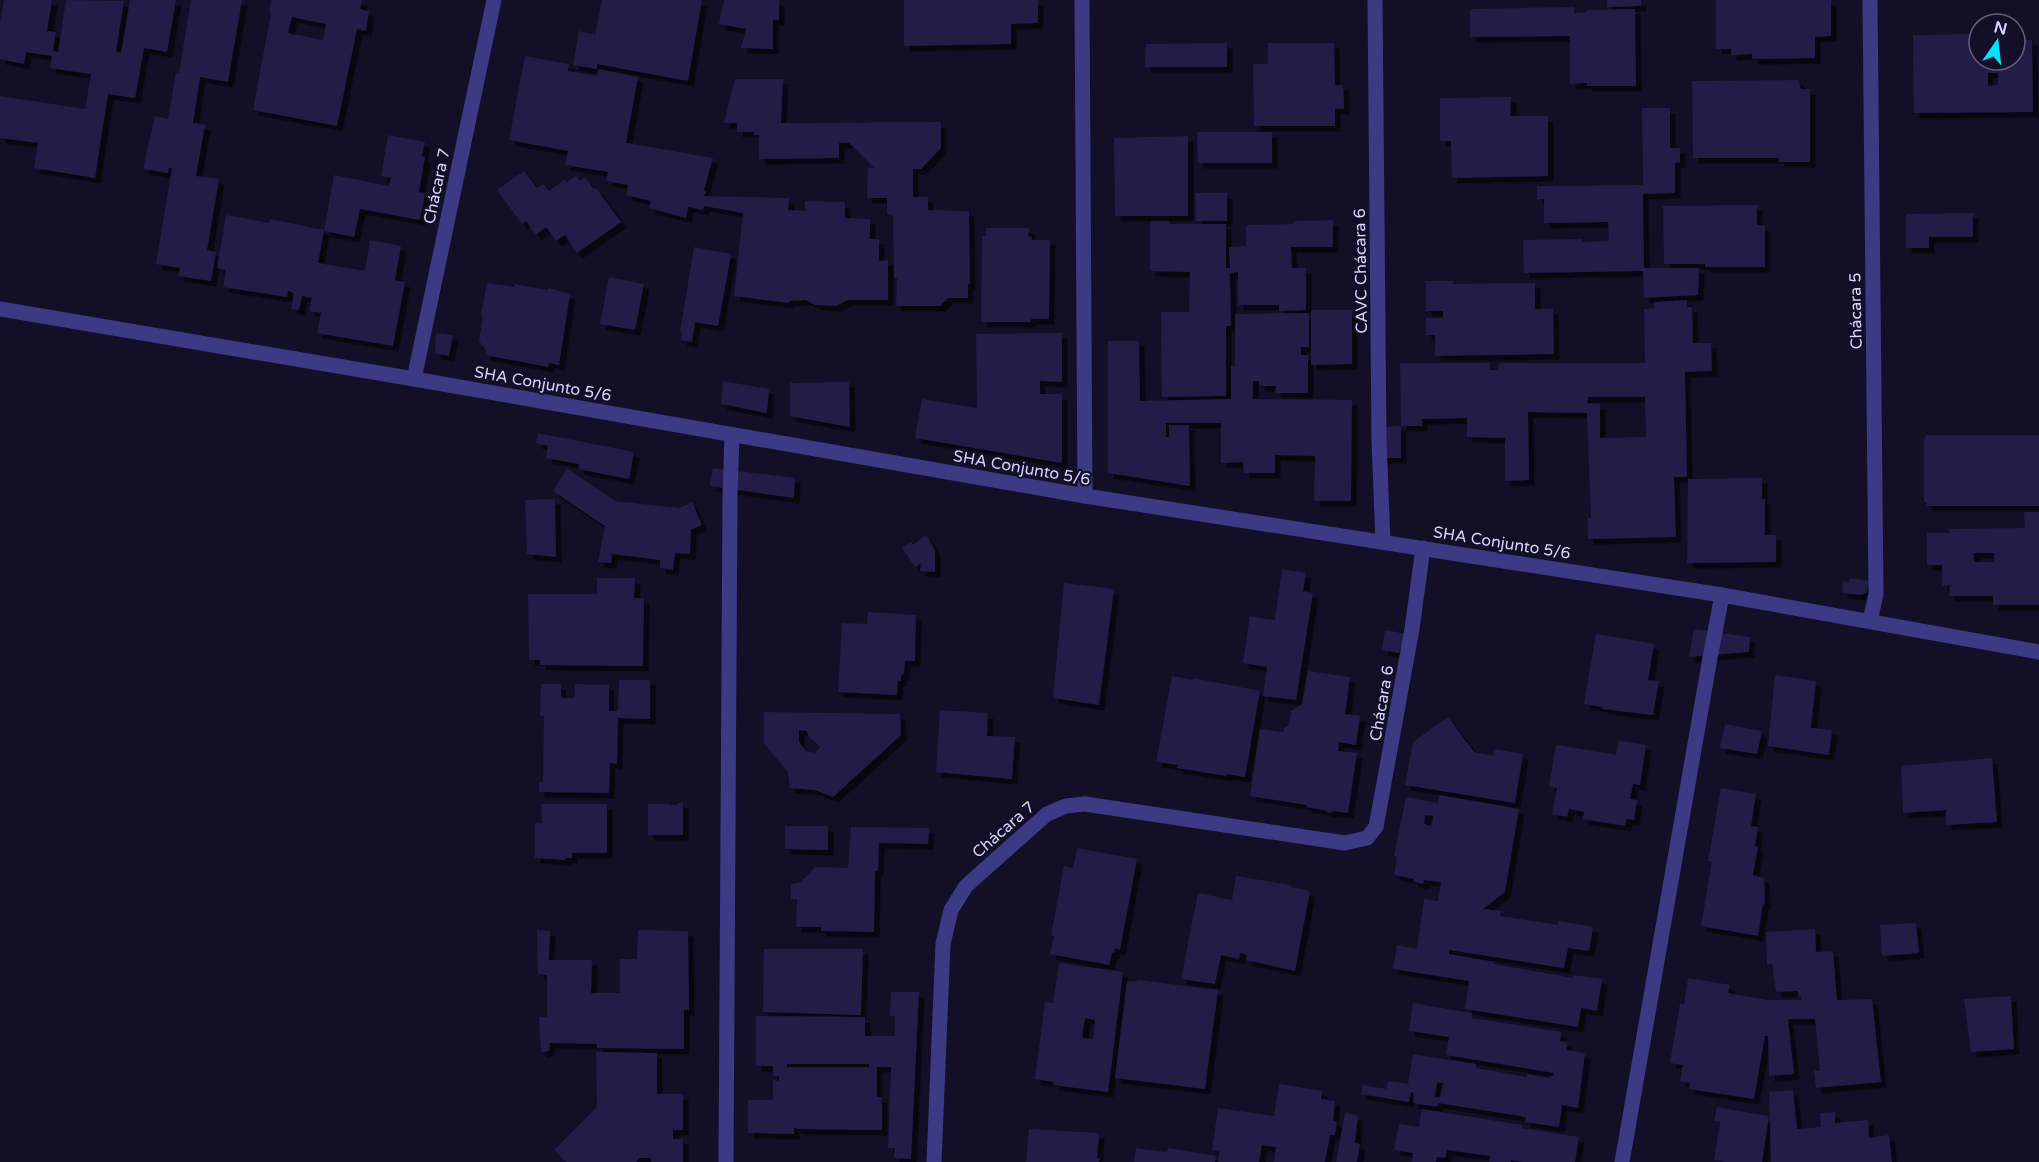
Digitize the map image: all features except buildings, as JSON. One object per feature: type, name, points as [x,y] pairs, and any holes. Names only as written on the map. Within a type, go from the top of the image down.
[{"type":"street","name":"Chácara 7","points":[[414,379],[494,0]]},
{"type":"street","points":[[1082,0],[1085,496]]},
{"type":"street","name":"CAVC Chácara 6","points":[[1375,0],[1379,441],[1383,542]]},
{"type":"street","name":"Chácara 5","points":[[1870,0],[1876,594],[1870,621]]},
{"type":"street","name":"SHA Conjunto 5/6","points":[[0,309],[1085,496],[1722,595],[2039,652]]},
{"type":"street","points":[[726,1162],[732,435]]},
{"type":"street","name":"Chácara 6","points":[[1345,843],[1367,838],[1376,827],[1413,629],[1423,548]]},
{"type":"street","points":[[1622,1162],[1707,669],[1722,595]]},
{"type":"street","name":"Chácara 7","points":[[934,1162],[943,944],[951,910],[966,886],[1047,814],[1066,806],[1085,804],[1345,843]]}]
